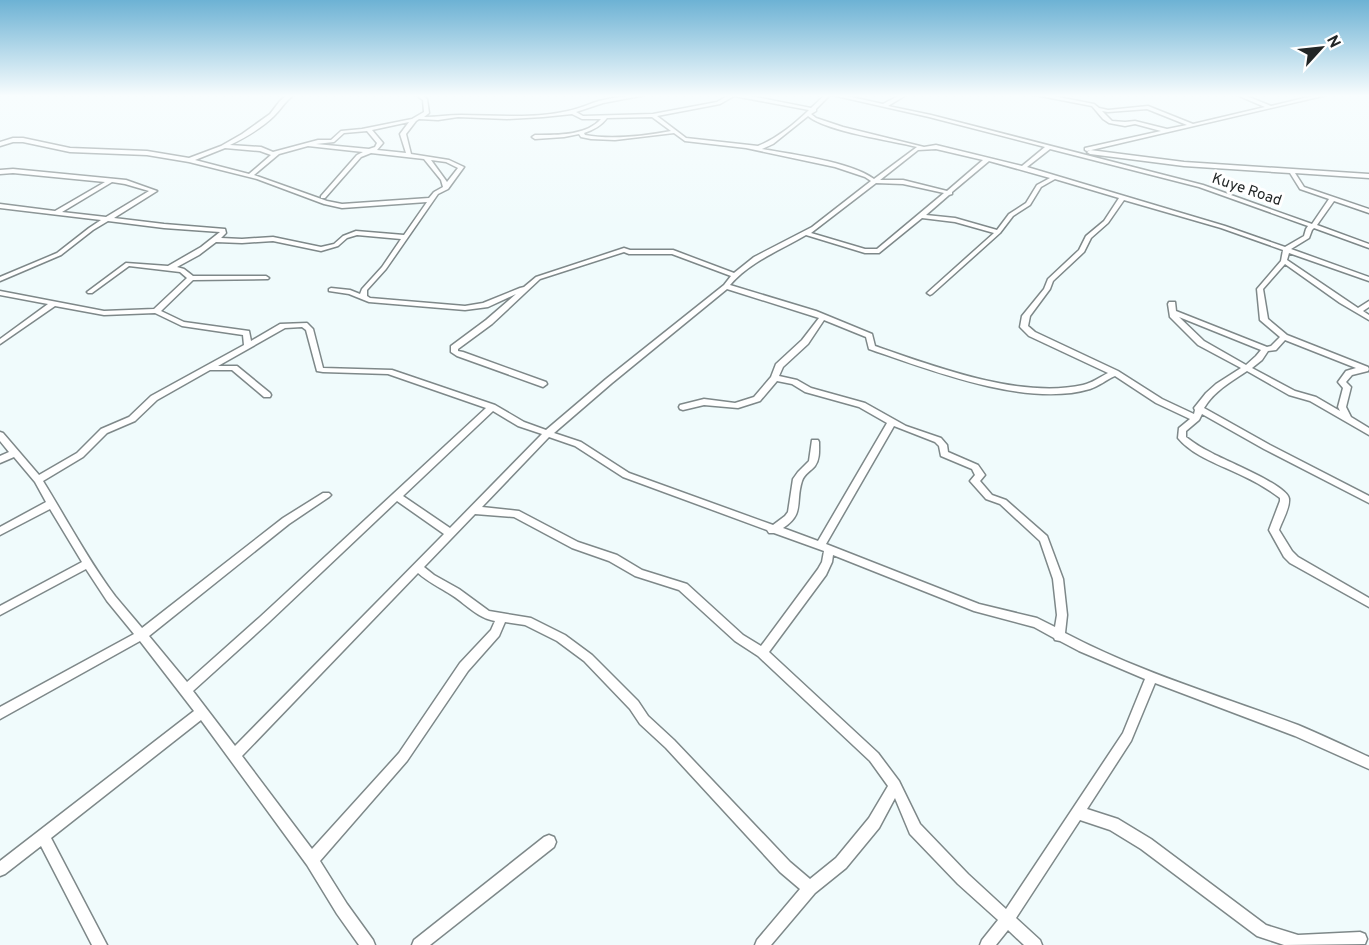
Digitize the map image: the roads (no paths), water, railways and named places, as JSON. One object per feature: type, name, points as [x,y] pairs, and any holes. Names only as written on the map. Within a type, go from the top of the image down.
[{"type":"street","points":[[189,160],[219,151],[237,139]]},
{"type":"street","points":[[224,146],[261,149],[270,154],[276,154],[334,139]]},
{"type":"street","points":[[322,200],[359,156],[371,153],[380,143],[377,139]]},
{"type":"street","points":[[404,139],[409,155]]},
{"type":"street","points":[[686,139],[839,165],[870,176],[874,181],[903,182],[950,193]]},
{"type":"street","points":[[749,148],[771,143],[776,139]]},
{"type":"street","points":[[887,139],[922,147],[943,148],[1123,197],[1185,215],[1369,279]]},
{"type":"street","name":"Kuye Road","points":[[1017,139],[1201,186],[1369,246]]},
{"type":"street","points":[[1075,152],[1129,139]]},
{"type":"street","points":[[0,144],[23,140],[70,150],[147,153],[189,160],[250,176],[322,200],[350,206],[431,200]]},
{"type":"street","points":[[309,145],[409,155],[447,161],[462,167],[446,188],[431,200],[384,268],[364,290],[363,298]]},
{"type":"street","points":[[234,756],[548,435],[609,381],[726,286],[734,275],[768,250],[805,233],[922,147]]},
{"type":"street","points":[[1023,168],[1049,147]]},
{"type":"street","points":[[1075,152],[1184,164],[1369,176]]},
{"type":"street","points":[[250,176],[276,154]]},
{"type":"street","points":[[426,158],[444,180],[446,188]]},
{"type":"street","points":[[805,233],[865,250],[879,251],[950,193],[987,159]]},
{"type":"street","points":[[0,172],[13,171],[132,183],[154,191],[91,229],[59,254],[38,265],[0,279]]},
{"type":"street","points":[[1292,172],[1302,188],[1369,211]]},
{"type":"street","points":[[930,293],[998,232],[1011,215],[1028,204],[1039,186],[1053,178]]},
{"type":"street","points":[[57,212],[110,181]]},
{"type":"street","points":[[1123,197],[1106,222],[1088,237],[1082,251],[1050,280],[1047,289],[1026,316],[1024,327],[1032,334],[1115,373],[1159,400],[1197,413],[1369,500]]},
{"type":"street","points":[[1286,249],[1307,237],[1309,229],[1314,226],[1332,200]]},
{"type":"street","points":[[0,206],[178,227],[220,228],[223,232],[182,266],[168,269],[128,264],[90,292]]},
{"type":"street","points":[[922,216],[949,218],[998,232]]},
{"type":"street","points":[[215,240],[273,239],[321,249],[336,245],[345,237],[356,233],[404,237]]},
{"type":"street","points":[[1286,249],[1284,261],[1260,289],[1264,320],[1284,337],[1367,370]]},
{"type":"street","points":[[543,384],[454,352],[454,348],[489,322],[527,287],[544,275],[624,250],[673,252],[734,275]]},
{"type":"street","points":[[1284,261],[1369,318]]},
{"type":"street","points":[[182,266],[191,278]]},
{"type":"street","points":[[156,311],[191,278],[266,278]]},
{"type":"street","points":[[726,286],[823,317],[869,336],[872,347],[932,367],[1024,390],[1042,392],[1085,388],[1115,373]]},
{"type":"street","points":[[331,290],[350,292],[363,298],[465,308],[485,305],[527,287]]},
{"type":"street","points":[[0,293],[104,313],[156,311],[182,324],[246,333],[248,341]]},
{"type":"street","points":[[1358,312],[1369,303]]},
{"type":"street","points":[[0,342],[53,304]]},
{"type":"street","points":[[1284,337],[1273,348],[1266,349],[1172,308],[1173,315],[1201,343],[1292,393],[1313,399],[1369,432]]},
{"type":"street","points":[[683,407],[704,402],[728,406],[745,405],[762,396],[775,378],[784,359],[805,342],[823,317]]},
{"type":"street","points":[[38,480],[80,456],[104,431],[132,419],[153,398],[211,368],[248,341],[260,338],[283,326],[304,325],[309,329],[320,369],[389,372],[492,407],[521,424],[578,444],[626,475],[825,548],[992,613],[1016,616],[1037,623],[1059,637],[1152,677],[1298,731],[1369,763]]},
{"type":"street","points":[[1266,349],[1246,367],[1223,381],[1182,430],[1182,438],[1196,450],[1246,472],[1284,496],[1285,501],[1274,530],[1288,554],[1369,603]]},
{"type":"street","points":[[211,368],[234,368],[267,395]]},
{"type":"street","points":[[1348,419],[1342,407],[1347,387],[1342,382],[1349,373],[1367,370]]},
{"type":"street","points":[[775,378],[794,382],[808,390],[837,396],[862,405],[919,435],[938,440],[944,445],[944,454],[975,467],[980,475],[975,482],[990,496],[1003,502],[1044,539],[1058,579],[1062,615],[1059,637]]},
{"type":"street","points":[[186,690],[492,407]]},
{"type":"street","points":[[762,653],[822,572],[827,562],[825,548],[892,422]]},
{"type":"street","points":[[0,435],[38,480],[111,598],[186,690],[312,860],[342,909],[368,945]]},
{"type":"street","points":[[772,530],[788,522],[792,517],[798,479],[814,459],[814,442]]},
{"type":"street","points":[[0,460],[15,453]]},
{"type":"street","points":[[0,713],[142,634],[286,521],[326,495]]},
{"type":"street","points":[[397,496],[451,534]]},
{"type":"street","points":[[0,531],[53,503]]},
{"type":"street","points":[[474,510],[516,514],[575,545],[613,558],[639,573],[683,588],[739,638],[762,653],[874,757],[895,785],[915,829],[963,879],[1035,945]]},
{"type":"street","points":[[0,611],[88,563]]},
{"type":"street","points":[[418,567],[430,578],[455,592],[487,615],[527,621],[561,638],[588,658],[785,867],[810,888]]},
{"type":"street","points":[[312,860],[403,757],[464,667],[495,633],[501,618]]},
{"type":"street","points":[[987,945],[1007,920],[1127,737],[1152,677]]},
{"type":"street","points":[[0,869],[202,712]]},
{"type":"street","points":[[762,945],[810,888],[848,855],[874,823],[895,785]]},
{"type":"street","points":[[1078,813],[1113,824],[1146,844],[1262,931],[1300,943],[1360,939]]},
{"type":"street","points":[[42,835],[100,945]]},
{"type":"street","points":[[419,945],[549,842]]}]
